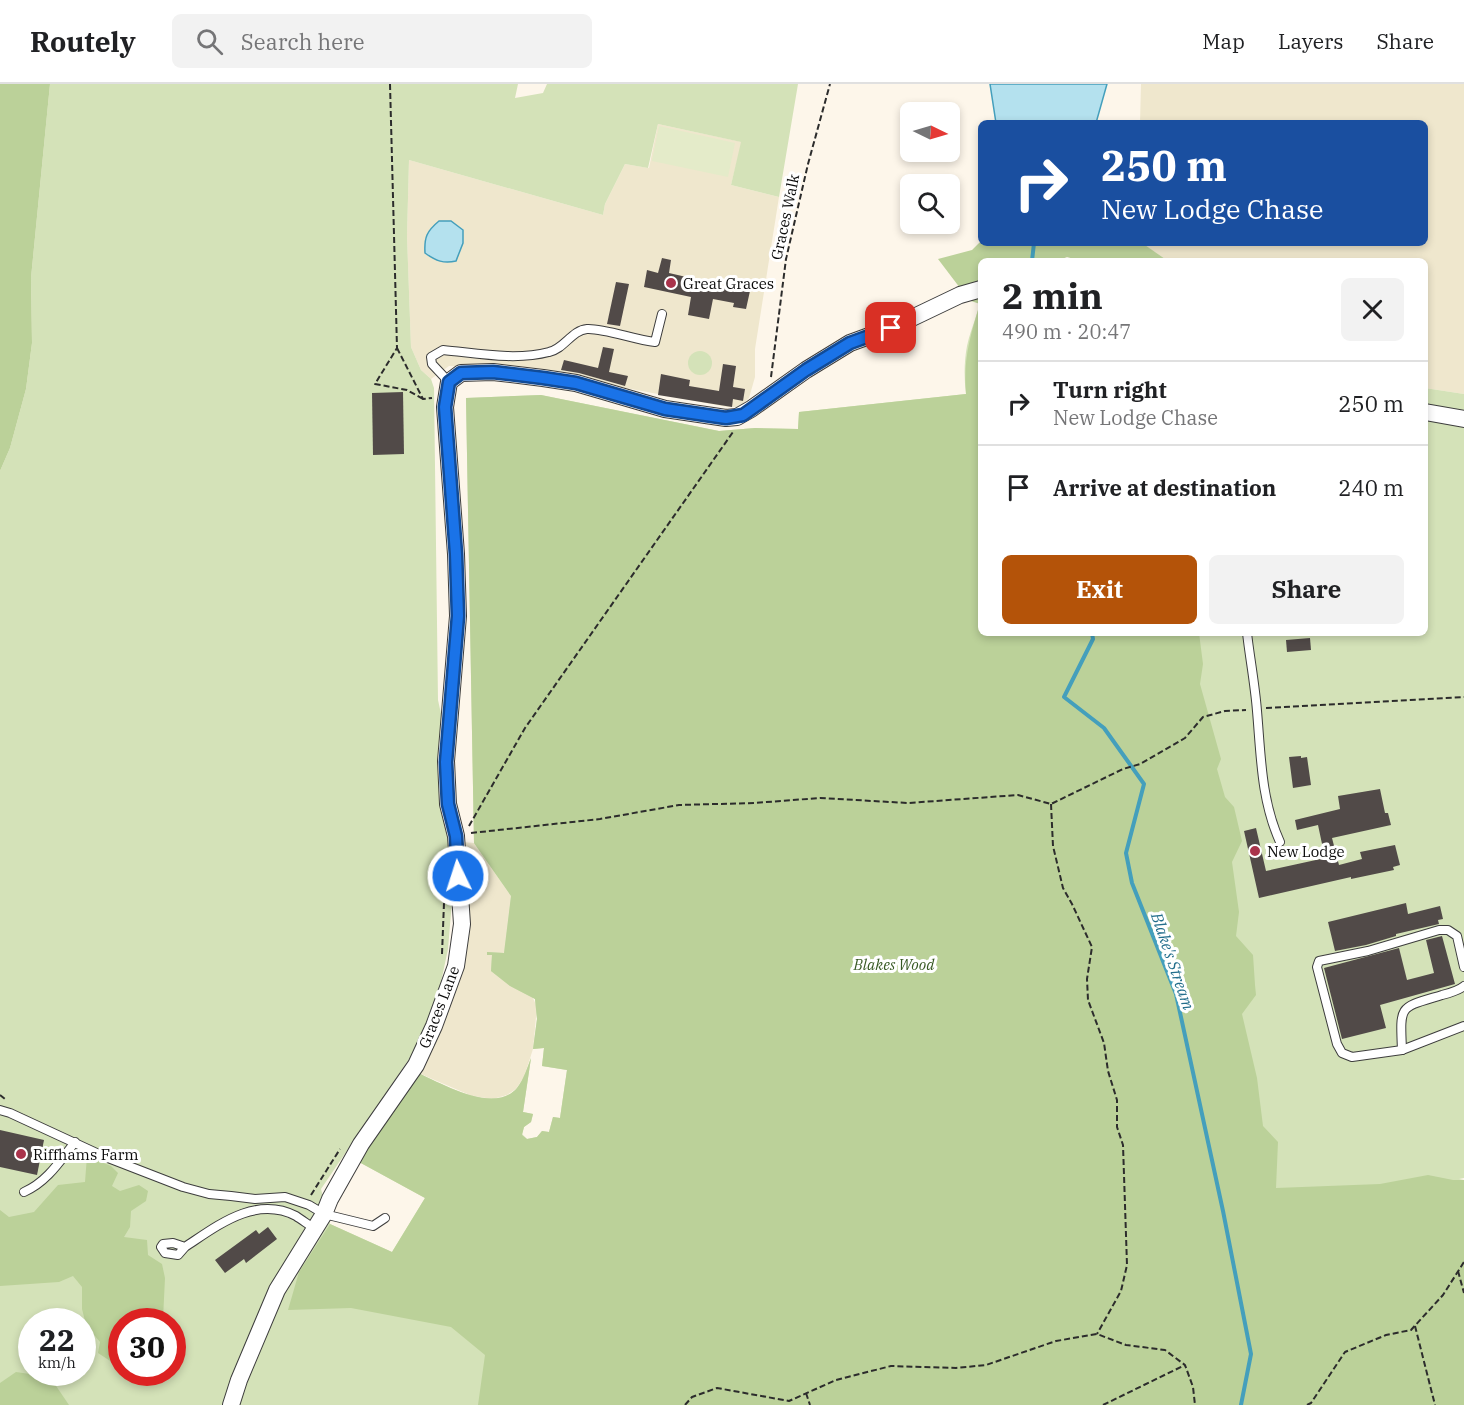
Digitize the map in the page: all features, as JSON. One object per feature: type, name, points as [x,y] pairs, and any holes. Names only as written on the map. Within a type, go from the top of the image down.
[{"type":"street","points":[[447,389],[461,373],[493,372],[576,383],[665,409],[726,418],[743,415],[806,370],[850,343],[891,328],[960,295],[978,290]]},
{"type":"street","name":"Graces Lane","points":[[231,1405],[239,1380],[277,1290],[324,1214],[361,1144],[416,1065],[434,1026],[456,966],[462,924],[456,836],[448,804],[446,762],[458,616],[447,389]]},
{"type":"street","points":[[1428,413],[1464,419]]},
{"type":"lane","points":[[447,389],[432,364],[431,357],[436,352],[443,350],[503,355],[546,353],[562,346],[579,330],[590,329],[655,342],[662,314]]},
{"type":"lane","points":[[1247,636],[1257,709],[1261,773],[1270,819],[1280,842]]},
{"type":"lane","points":[[1464,967],[1457,936],[1448,930],[1438,930],[1368,951],[1319,961],[1318,975],[1336,1044],[1342,1053],[1352,1057],[1402,1050],[1464,1026]]},
{"type":"lane","points":[[1402,1050],[1401,1022],[1403,1012],[1408,1005],[1454,992],[1464,986]]},
{"type":"lane","points":[[0,1110],[140,1171],[183,1187],[209,1194],[255,1199],[285,1197],[309,1205],[324,1214],[373,1226],[385,1218]]},
{"type":"lane","points":[[24,1192],[35,1187],[48,1176],[75,1142]]},
{"type":"lane","points":[[185,1248],[234,1216],[260,1209],[282,1211],[296,1216],[315,1229]]},
{"type":"path","points":[[390,84],[397,348],[423,399]]},
{"type":"path","name":"Graces Walk","points":[[778,391],[771,377],[786,259],[808,164],[830,84]]},
{"type":"path","points":[[397,348],[375,384],[407,390],[423,399]]},
{"type":"path","points":[[423,399],[447,389]]},
{"type":"path","points":[[468,826],[525,728],[735,429]]},
{"type":"path","points":[[464,834],[600,819],[679,805],[820,798],[908,803],[1018,795],[1052,804],[1123,769],[1140,764],[1185,738],[1203,717],[1225,711],[1464,697]]},
{"type":"path","points":[[1052,804],[1053,846],[1063,888],[1092,947],[1088,1000],[1104,1043],[1108,1071],[1117,1100],[1117,1127],[1123,1145],[1127,1265],[1121,1291],[1097,1334]]},
{"type":"path","points":[[442,956],[446,895]]},
{"type":"path","points":[[0,1095],[8,1102]]},
{"type":"path","points":[[302,1195],[311,1195],[340,1148]]},
{"type":"path","points":[[1307,1405],[1311,1403],[1345,1352],[1386,1335],[1411,1330],[1443,1294],[1464,1262]]},
{"type":"path","points":[[1458,1270],[1464,1293]]},
{"type":"path","points":[[1415,1326],[1435,1405]]},
{"type":"path","points":[[685,1405],[692,1397],[717,1388],[789,1401],[836,1380],[891,1366],[956,1368],[986,1365],[1056,1341],[1097,1334],[1126,1345],[1165,1350],[1185,1365],[1193,1387],[1195,1405]]},
{"type":"path","points":[[1103,1405],[1185,1365]]},
{"type":"path","points":[[806,1392],[810,1405]]},
{"type":"shaded area","points":[[1141,84],[1464,84],[1464,394],[1428,388],[1428,258],[1164,258],[1146,246],[1428,246],[1428,120],[1140,120]]},
{"type":"shaded area","points":[[658,124],[742,142],[731,185],[779,197],[755,349],[755,377],[749,398],[740,407],[727,407],[578,379],[512,370],[449,366],[431,379],[421,370],[411,347],[407,236],[409,160],[603,215],[605,204],[625,164],[649,168]]},
{"type":"shaded area","points":[[462,842],[474,843],[511,896],[504,954],[487,952],[487,955],[492,955],[510,986],[532,996],[537,1007],[533,1049],[524,1077],[516,1089],[507,1095],[493,1099],[472,1096],[416,1072],[460,971]]},
{"type":"green space","points":[[0,84],[50,84],[31,278],[32,343],[26,389],[10,448],[0,471]]},
{"type":"green space","points":[[50,84],[518,84],[515,98],[543,93],[547,84],[798,84],[779,197],[731,185],[741,142],[658,124],[648,168],[625,164],[605,204],[603,215],[409,160],[407,236],[411,347],[421,370],[431,379],[434,388],[438,700],[443,723],[439,795],[450,834],[453,889],[448,949],[437,1001],[411,1056],[321,1189],[330,1224],[392,1252],[425,1198],[359,1162],[416,1072],[467,1094],[482,1098],[495,1098],[507,1096],[517,1088],[531,1058],[523,1112],[533,1114],[531,1122],[524,1127],[522,1134],[527,1139],[537,1137],[542,1131],[549,1132],[553,1117],[560,1118],[567,1070],[542,1066],[544,1048],[533,1049],[537,1019],[535,999],[510,986],[491,971],[492,955],[487,955],[487,952],[504,953],[511,896],[474,843],[466,398],[541,395],[719,431],[755,428],[798,429],[799,412],[966,394],[966,352],[978,311],[978,636],[1428,636],[1428,388],[1464,394],[1464,1178],[1459,1179],[1464,1180],[1464,1405],[0,1405],[0,471],[10,448],[26,389],[32,343],[31,278]]},
{"type":"green space","points":[[659,126],[735,143],[728,177],[652,161]]},
{"type":"green space","points":[[978,244],[978,246],[1146,246],[1164,258],[978,258],[978,285],[960,288],[938,259],[972,250]]},
{"type":"green space","name":"Blakes Wood","points":[[978,296],[978,303],[968,300]]},
{"type":"green space","name":"Blakes Wood","points":[[978,311],[978,636],[1199,636],[1203,664],[1200,684],[1221,759],[1217,769],[1225,797],[1234,807],[1242,841],[1232,862],[1239,912],[1236,936],[1253,955],[1256,995],[1242,1014],[1257,1078],[1263,1126],[1278,1142],[1276,1188],[1380,1184],[1428,1175],[1464,1180],[1464,1405],[478,1405],[485,1355],[451,1327],[351,1308],[288,1310],[299,1272],[330,1224],[392,1252],[425,1198],[359,1162],[416,1072],[467,1094],[482,1098],[495,1098],[507,1096],[517,1088],[531,1058],[523,1112],[533,1114],[531,1122],[524,1127],[522,1135],[527,1139],[537,1137],[542,1131],[549,1132],[553,1117],[560,1118],[567,1070],[542,1066],[544,1048],[533,1049],[537,1019],[535,999],[510,986],[491,971],[492,955],[487,955],[487,952],[504,953],[511,896],[474,843],[466,398],[541,395],[719,431],[755,428],[798,429],[799,412],[966,394],[968,348]]},
{"type":"green space","points":[[700,351],[708,355],[712,363],[708,371],[700,375],[692,371],[688,363],[692,355]]},
{"type":"green space","points":[[87,1156],[111,1166],[118,1173],[112,1186],[120,1191],[139,1185],[148,1191],[146,1201],[131,1211],[130,1227],[124,1237],[147,1240],[148,1255],[162,1264],[165,1278],[164,1308],[108,1308],[108,1360],[98,1353],[100,1342],[96,1337],[96,1308],[82,1308],[82,1287],[73,1276],[59,1282],[0,1286],[0,1210],[9,1217],[34,1212],[58,1185],[85,1182]]},
{"type":"green space","points":[[18,1372],[18,1386],[56,1386],[69,1405],[0,1405],[0,1383]]},
{"type":"water","points":[[990,84],[1107,84],[1097,120],[996,120]]},
{"type":"water","points":[[439,221],[451,221],[463,230],[463,243],[456,261],[440,261],[425,253],[427,235]]},
{"type":"building","points":[[662,258],[671,260],[669,273],[695,279],[694,282],[750,291],[746,309],[733,307],[734,303],[713,299],[709,319],[688,315],[691,297],[644,287],[647,270],[658,273]]},
{"type":"building","points":[[616,282],[629,284],[620,326],[607,324]]},
{"type":"building","points":[[603,347],[614,349],[609,372],[628,376],[625,386],[561,370],[564,360],[598,368]]},
{"type":"building","points":[[723,364],[736,366],[733,387],[745,389],[743,401],[733,399],[732,407],[658,395],[661,374],[690,380],[689,386],[719,391]]},
{"type":"building","points":[[403,392],[404,454],[373,455],[372,393]]},
{"type":"building","points":[[1310,638],[1311,650],[1287,652],[1286,640]]},
{"type":"building","points":[[1301,756],[1301,758],[1307,757],[1311,785],[1293,788],[1289,757]]},
{"type":"building","points":[[1380,789],[1385,813],[1388,813],[1391,825],[1332,838],[1339,865],[1362,859],[1360,852],[1395,845],[1400,865],[1393,867],[1394,870],[1351,879],[1351,877],[1259,898],[1244,831],[1256,828],[1266,871],[1325,858],[1318,825],[1297,830],[1295,820],[1340,809],[1338,796]]},
{"type":"building","points":[[1406,903],[1408,914],[1440,906],[1443,919],[1438,920],[1439,924],[1396,934],[1396,936],[1366,945],[1335,951],[1328,922]]},
{"type":"building","points":[[1442,936],[1455,984],[1380,1005],[1386,1028],[1342,1039],[1324,968],[1399,948],[1407,980],[1434,973],[1426,940]]},
{"type":"building","name":"Riffhams Farm","points":[[0,1130],[44,1140],[37,1175],[0,1167]]},
{"type":"building","points":[[268,1227],[277,1239],[246,1263],[244,1259],[225,1273],[215,1260],[256,1230],[259,1234]]},
{"type":"waterway","name":"Blake's Stream","points":[[1032,258],[1034,246]]},
{"type":"waterway","name":"Blake's Stream","points":[[1092,636],[1064,697],[1104,728],[1144,784],[1126,853],[1132,883],[1176,994],[1223,1211],[1251,1354],[1241,1405]]},
{"type":"place","name":"Great Graces","points":[[671,283]]},
{"type":"place","name":"New Lodge","points":[[1255,851]]},
{"type":"place","name":"Riffhams Farm","points":[[21,1154]]},
{"type":"route","points":[[458,876],[456,836],[448,804],[446,762],[458,616],[456,554],[445,407],[449,382],[461,373],[493,372],[543,378],[576,383],[665,409],[726,418],[737,417],[850,343],[891,328]]}]
